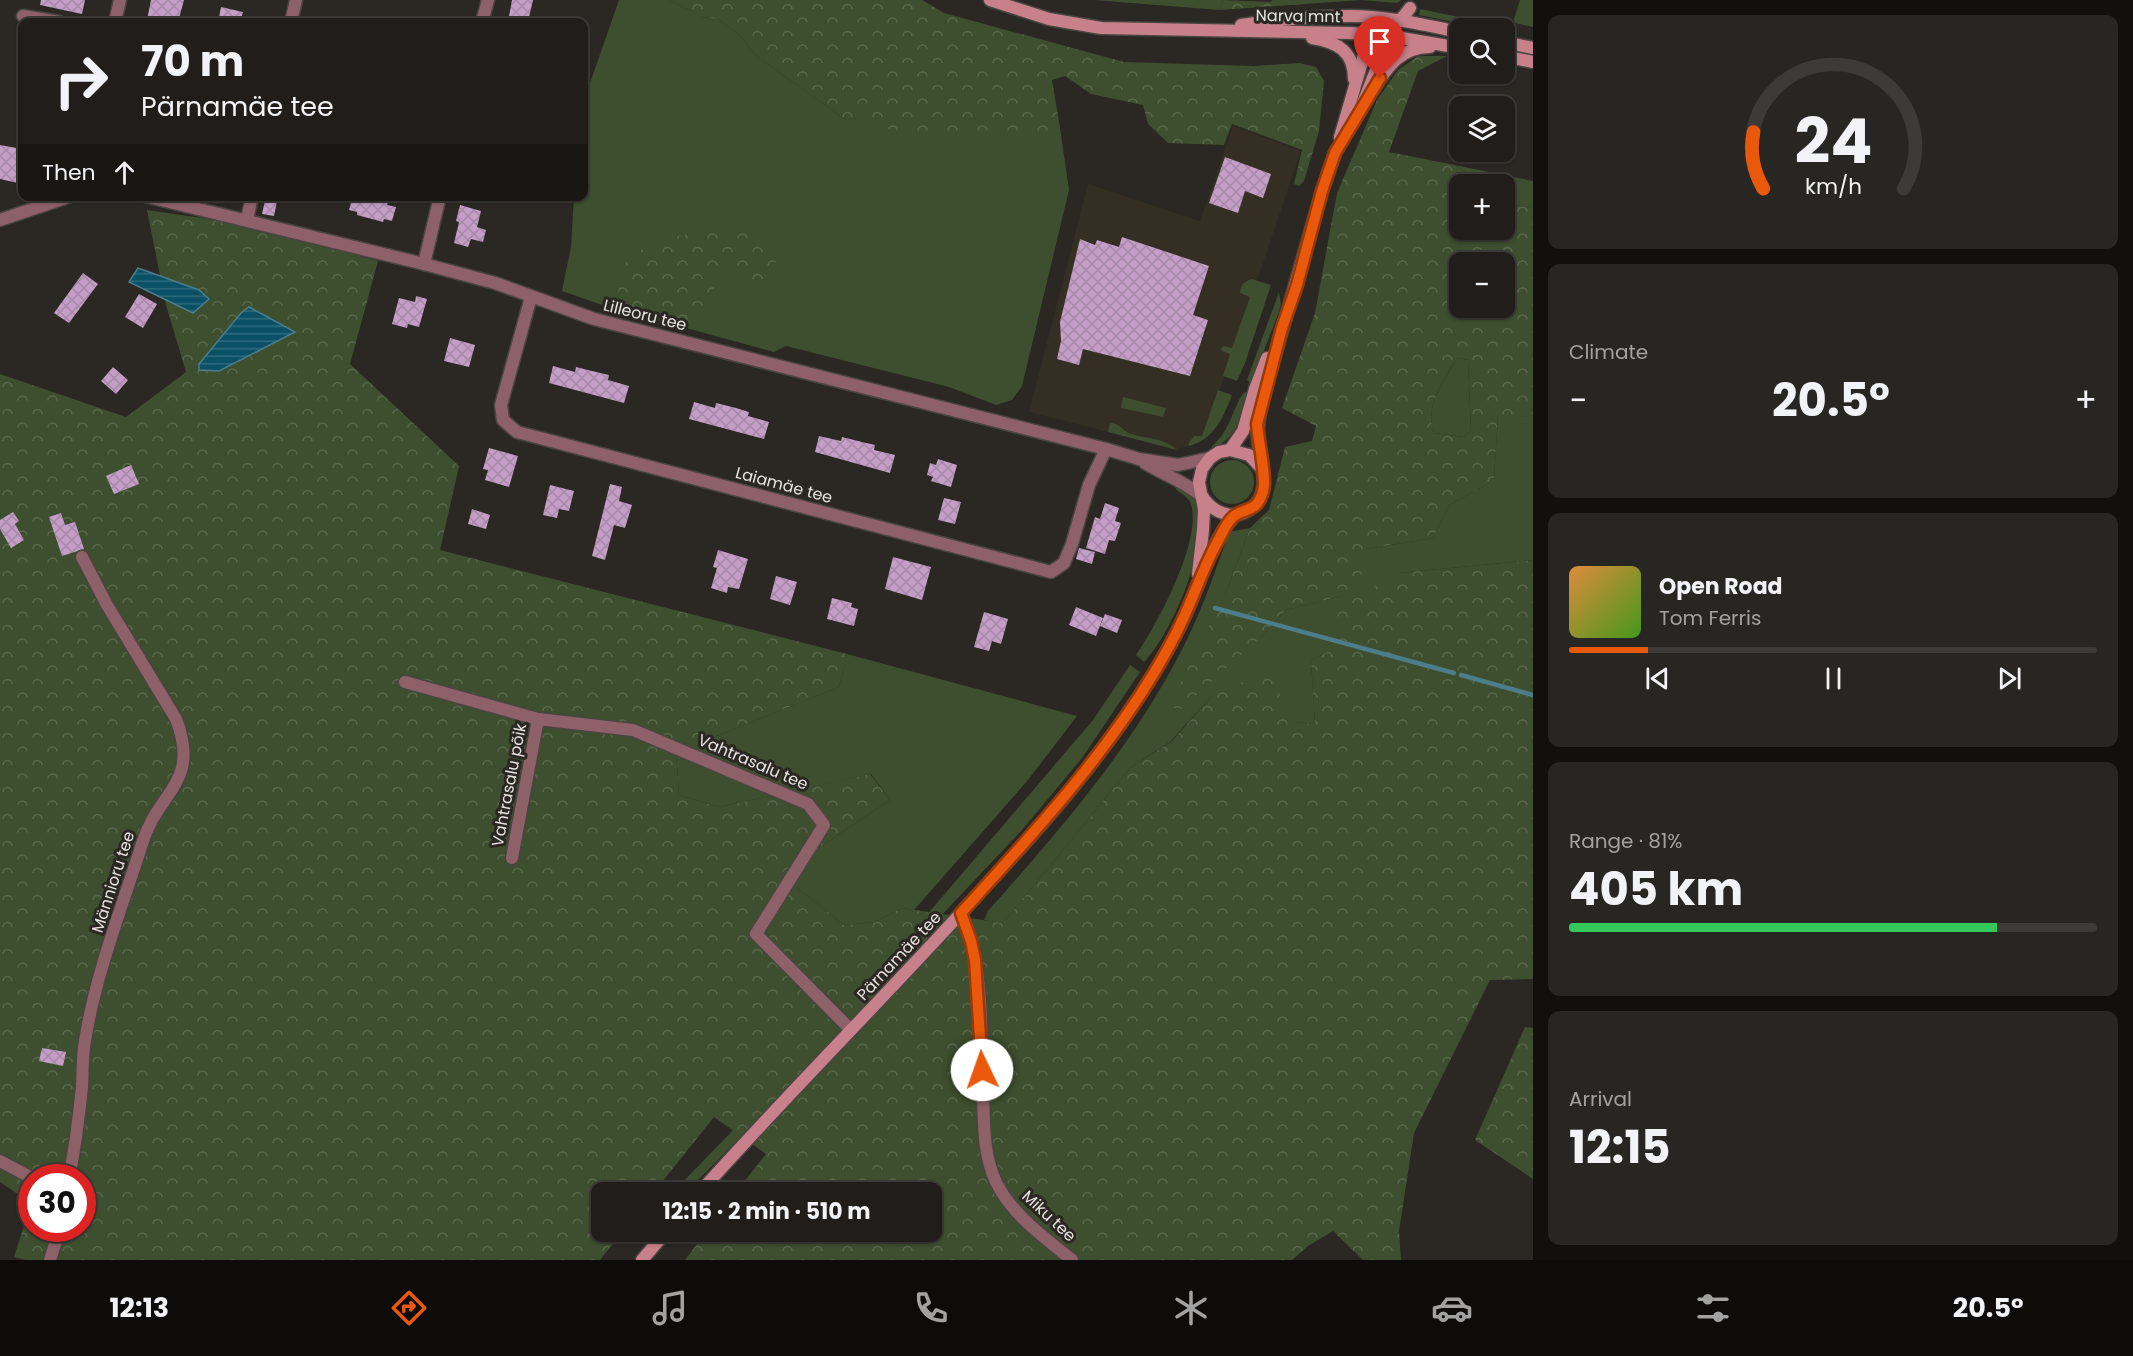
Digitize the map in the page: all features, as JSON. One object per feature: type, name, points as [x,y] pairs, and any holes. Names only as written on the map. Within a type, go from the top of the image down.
[{"type":"main road","name":"Narva mnt","points":[[990,0],[1049,19],[1101,28],[1384,35],[1449,46]]},
{"type":"main road","points":[[1202,496],[1215,511],[1235,515],[1254,507],[1264,490],[1265,480],[1257,424],[1282,328],[1297,285],[1354,83],[1364,55],[1371,44],[1401,22],[1411,4]]},
{"type":"main road","name":"Narva mnt","points":[[1207,30],[1280,20],[1351,16],[1449,30]]},
{"type":"main road","points":[[1351,16],[1373,24],[1384,35],[1380,60],[1361,108]]},
{"type":"main road","points":[[1278,33],[1328,41],[1337,45],[1347,54],[1354,67],[1354,83]]},
{"type":"main road","points":[[1515,44],[1533,48]]},
{"type":"main road","points":[[1335,153],[1389,65],[1410,50],[1424,47],[1449,47]]},
{"type":"main road","points":[[1515,59],[1533,62]]},
{"type":"main road","points":[[1230,450],[1243,431],[1255,389],[1282,328]]},
{"type":"main road","points":[[1197,585],[1203,530],[1202,496],[1199,482],[1202,469],[1210,458],[1219,452],[1230,450],[1249,455],[1262,470]]},
{"type":"main road","name":"Pärnamäe tee","points":[[709,1182],[1052,813],[1125,717],[1173,639],[1217,541],[1235,515]]},
{"type":"main road","points":[[642,1260],[657,1242]]},
{"type":"street","points":[[116,18],[120,0]]},
{"type":"street","points":[[292,18],[296,0]]},
{"type":"street","points":[[483,18],[488,0]]},
{"type":"street","points":[[23,16],[35,18]]},
{"type":"street","points":[[0,220],[56,201]]},
{"type":"street","name":"Lilleoru tee","points":[[166,201],[495,283],[594,319],[1139,459],[1178,465],[1210,458]]},
{"type":"street","points":[[247,220],[251,201]]},
{"type":"street","points":[[423,264],[439,201]]},
{"type":"street","name":"Laiamäe tee","points":[[531,297],[501,405],[503,420],[509,427],[528,435],[1051,572],[1065,563],[1089,484],[1106,449]]},
{"type":"street","name":"Lilleoru tee","points":[[1139,459],[1160,472],[1186,483],[1202,496]]},
{"type":"street","name":"Männioru tee","points":[[71,1164],[81,1089],[84,1043],[93,1005],[145,834],[182,771],[185,754],[183,738],[176,719],[107,605],[82,557]]},
{"type":"street","name":"Vahtrasalu tee","points":[[405,682],[538,718],[633,730],[808,804],[824,825],[756,934],[851,1030]]},
{"type":"street","name":"Vahtrasalu põik","points":[[512,858],[538,718]]},
{"type":"street","name":"Miku tee","points":[[961,913],[975,960],[985,1134],[991,1170],[1007,1201],[1072,1260]]},
{"type":"street","points":[[0,1161],[18,1170]]},
{"type":"street","points":[[50,1260],[56,1242]]},
{"type":"shaded area","points":[[1233,126],[1301,151],[1204,437],[1190,446],[1176,449],[1029,412],[1088,184],[1200,221]]},
{"type":"green space","points":[[619,0],[670,0],[701,17],[718,19],[741,36],[755,55],[846,120],[1048,134],[1060,128],[1069,190],[1022,386],[1012,400],[996,405],[949,387],[786,346],[774,352],[605,306],[562,291],[571,247],[574,201],[588,201],[588,89]]},
{"type":"green space","points":[[670,0],[922,0],[944,13],[1124,62],[1253,66],[1299,63],[1316,67],[1324,81],[1319,131],[1304,181],[1299,186],[1294,184],[1302,150],[1232,124],[1224,145],[1168,143],[1148,124],[1143,105],[1091,94],[1065,76],[1052,80],[1060,128],[1049,134],[943,140],[846,120],[755,55],[741,36],[718,19],[701,17]]},
{"type":"green space","points":[[1093,0],[1223,0],[1220,10]]},
{"type":"green space","points":[[1223,0],[1271,2],[1272,0],[1361,0],[1220,10]]},
{"type":"green space","points":[[1361,0],[1401,0],[1397,3]]},
{"type":"green space","points":[[1520,0],[1533,0],[1533,27],[1515,23]]},
{"type":"green space","points":[[1420,9],[1464,18],[1449,18],[1449,21],[1419,15]]},
{"type":"green space","points":[[1418,56],[1447,56],[1418,71],[1389,152],[1455,165],[1468,174],[1449,174],[1449,240],[1515,240],[1515,206],[1533,207],[1533,417],[1498,416],[1494,478],[1486,485],[1449,505],[1433,538],[1367,549],[1365,571],[1342,596],[1286,610],[1259,639],[1180,710],[1169,706],[1227,590],[1250,528],[1269,510],[1285,447],[1312,441],[1316,426],[1282,408],[1315,313],[1337,193],[1377,100],[1398,70]],"holes":[[[1458,358],[1468,360],[1471,431],[1464,437],[1434,433],[1432,414],[1437,394]]]},
{"type":"green space","points":[[1455,165],[1499,174],[1468,174]]},
{"type":"green space","points":[[1515,177],[1533,181],[1533,207],[1515,206]]},
{"type":"green space","points":[[147,210],[250,225],[378,261],[350,364],[459,466],[440,550],[847,654],[839,687],[676,752],[679,795],[719,807],[870,774],[890,800],[780,874],[844,925],[875,922],[902,908],[1003,923],[1131,767],[1171,742],[1213,695],[1269,671],[1293,722],[1315,724],[1311,660],[1328,652],[1340,607],[1398,573],[1533,560],[1533,979],[1490,980],[1414,1133],[1399,1231],[1401,1260],[1363,1260],[1333,1231],[1308,1246],[1292,1260],[685,1260],[698,1242],[942,1242],[942,1182],[744,1182],[766,1154],[714,1117],[662,1182],[591,1182],[591,1242],[614,1242],[600,1260],[26,1260],[14,1257],[19,1242],[96,1242],[96,1164],[18,1164],[18,1194],[0,1182],[0,374],[126,417],[186,372],[166,305]]},
{"type":"green space","points":[[760,229],[779,252],[769,284],[721,271],[700,321],[685,322],[616,303],[623,264],[655,239],[724,230]]},
{"type":"green space","points":[[1252,279],[1271,285],[1237,381],[1223,376],[1230,354],[1222,351],[1221,348],[1224,346],[1232,348],[1250,297],[1240,293],[1241,288],[1245,282]]},
{"type":"green space","points":[[1279,292],[1281,304],[1279,312],[1251,384],[1247,380]]},
{"type":"green space","points":[[1458,358],[1468,360],[1471,431],[1464,437],[1434,433],[1432,423],[1437,394]]},
{"type":"green space","points":[[1218,390],[1232,395],[1225,412],[1217,426],[1206,438],[1190,446],[1188,444],[1194,436],[1202,436]]},
{"type":"green space","points":[[1244,392],[1247,393],[1237,426],[1228,439],[1212,449],[1227,427]]},
{"type":"green space","points":[[1123,397],[1166,408],[1163,417],[1121,408]]},
{"type":"green space","points":[[1498,415],[1533,417],[1533,560],[1398,573],[1328,652],[1311,660],[1315,724],[1293,722],[1213,695],[1170,742],[1131,767],[1003,923],[984,920],[988,911],[1090,791],[1157,694],[1177,659],[1206,597],[1229,532],[1250,528],[1217,612],[1259,639],[1286,610],[1342,596],[1367,549],[1433,538],[1449,505],[1486,485],[1494,478]]},
{"type":"green space","points":[[1110,423],[1116,424],[1131,434],[1167,443],[1177,450],[1108,432]]},
{"type":"green space","points":[[1232,460],[1247,467],[1254,482],[1247,497],[1232,504],[1217,497],[1210,482],[1217,467]]},
{"type":"green space","points":[[1177,484],[1194,499],[1198,517],[1198,537],[1194,560],[1178,608],[1167,629],[1144,662],[1136,655],[1166,603],[1185,558],[1191,536],[1193,517],[1190,502],[1176,490]]},
{"type":"green space","points":[[847,654],[1077,716],[1028,780],[914,910],[902,908],[875,922],[844,925],[780,874],[890,800],[871,774],[719,807],[679,795],[676,752],[839,687]]},
{"type":"green space","points":[[1130,665],[1140,672],[1082,758],[1022,830],[936,921],[782,1096],[696,1182],[683,1182],[804,1057],[1093,720]]},
{"type":"green space","points":[[1525,1027],[1533,1028],[1533,1179],[1475,1140]]},
{"type":"water","points":[[138,268],[199,290],[209,299],[193,313],[129,282]]},
{"type":"water","points":[[249,307],[295,332],[219,371],[199,370],[199,364],[241,313]]},
{"type":"building","points":[[41,0],[85,0],[82,14],[40,5]]},
{"type":"building","points":[[151,0],[184,0],[179,18],[147,18]]},
{"type":"building","points":[[512,0],[533,0],[529,18],[509,18]]},
{"type":"building","points":[[221,7],[243,12],[241,18],[219,18]]},
{"type":"building","points":[[0,145],[18,148],[18,183],[0,179]]},
{"type":"building","points":[[1225,157],[1271,174],[1263,198],[1245,191],[1238,213],[1209,203]]},
{"type":"building","points":[[265,201],[277,201],[274,216],[262,214]]},
{"type":"building","points":[[352,201],[385,201],[388,202],[387,205],[396,207],[392,221],[384,219],[383,222],[357,215],[357,212],[349,210]]},
{"type":"building","points":[[460,205],[481,211],[477,227],[486,230],[483,242],[471,239],[468,247],[454,243]]},
{"type":"building","points":[[1122,237],[1209,266],[1193,315],[1208,320],[1190,376],[1083,349],[1079,365],[1057,359],[1061,341],[1060,322],[1080,239],[1095,245],[1097,240],[1119,247]]},
{"type":"building","points":[[83,273],[98,284],[69,323],[54,313]]},
{"type":"building","points":[[139,294],[157,304],[143,328],[125,317]]},
{"type":"building","points":[[416,296],[427,299],[419,327],[408,324],[407,328],[392,324],[399,298],[415,302]]},
{"type":"building","points":[[450,338],[475,345],[469,367],[444,361]]},
{"type":"building","points":[[553,366],[575,372],[576,367],[609,375],[608,380],[629,386],[624,403],[549,383]]},
{"type":"building","points":[[113,367],[128,380],[116,394],[101,381]]},
{"type":"building","points":[[694,402],[715,408],[716,403],[736,408],[749,412],[748,416],[769,422],[764,439],[689,419]]},
{"type":"building","points":[[819,436],[841,441],[842,437],[875,445],[874,450],[895,455],[890,473],[815,452]]},
{"type":"building","points":[[489,448],[518,456],[509,487],[485,480],[488,470],[483,469]]},
{"type":"building","points":[[938,459],[957,465],[951,487],[931,481],[933,477],[927,475],[930,463],[936,465]]},
{"type":"building","points":[[131,465],[139,484],[114,494],[106,476]]},
{"type":"building","points":[[610,484],[622,487],[619,501],[632,505],[625,528],[614,525],[605,560],[592,556]]},
{"type":"building","points":[[550,485],[574,491],[569,511],[559,509],[557,518],[543,515]]},
{"type":"building","points":[[944,498],[961,502],[955,524],[938,520]]},
{"type":"building","points":[[1105,503],[1119,508],[1115,521],[1121,523],[1115,541],[1109,540],[1105,554],[1086,548],[1095,517],[1100,519]]},
{"type":"building","points":[[472,509],[490,515],[486,529],[468,524]]},
{"type":"building","points":[[13,512],[19,521],[15,524],[24,540],[11,548],[0,529],[0,520]]},
{"type":"building","points":[[61,513],[65,525],[75,522],[84,549],[62,556],[49,517]]},
{"type":"building","points":[[1079,548],[1095,552],[1092,564],[1076,559]]},
{"type":"building","points":[[718,550],[748,559],[739,589],[728,587],[727,593],[711,588],[717,568],[713,567]]},
{"type":"building","points":[[893,557],[931,567],[922,600],[885,589]]},
{"type":"building","points":[[776,576],[797,582],[790,605],[770,599]]},
{"type":"building","points":[[832,598],[852,603],[851,607],[858,609],[854,626],[827,619]]},
{"type":"building","points":[[1076,607],[1103,618],[1096,636],[1069,625]]},
{"type":"building","points":[[984,612],[1008,619],[1001,644],[992,641],[989,651],[974,647]]},
{"type":"building","points":[[1105,614],[1122,620],[1117,633],[1100,626]]},
{"type":"building","points":[[42,1048],[66,1052],[63,1066],[39,1061]]},
{"type":"waterway","points":[[1215,608],[1454,673]]},
{"type":"waterway","points":[[1461,675],[1533,695]]},
{"type":"route","points":[[982,1070],[975,960],[961,913],[1052,813],[1089,767],[1125,717],[1173,639],[1226,525],[1235,515],[1254,507],[1260,499],[1265,480],[1257,424],[1282,328],[1297,285],[1322,191],[1335,153],[1380,78]]}]
